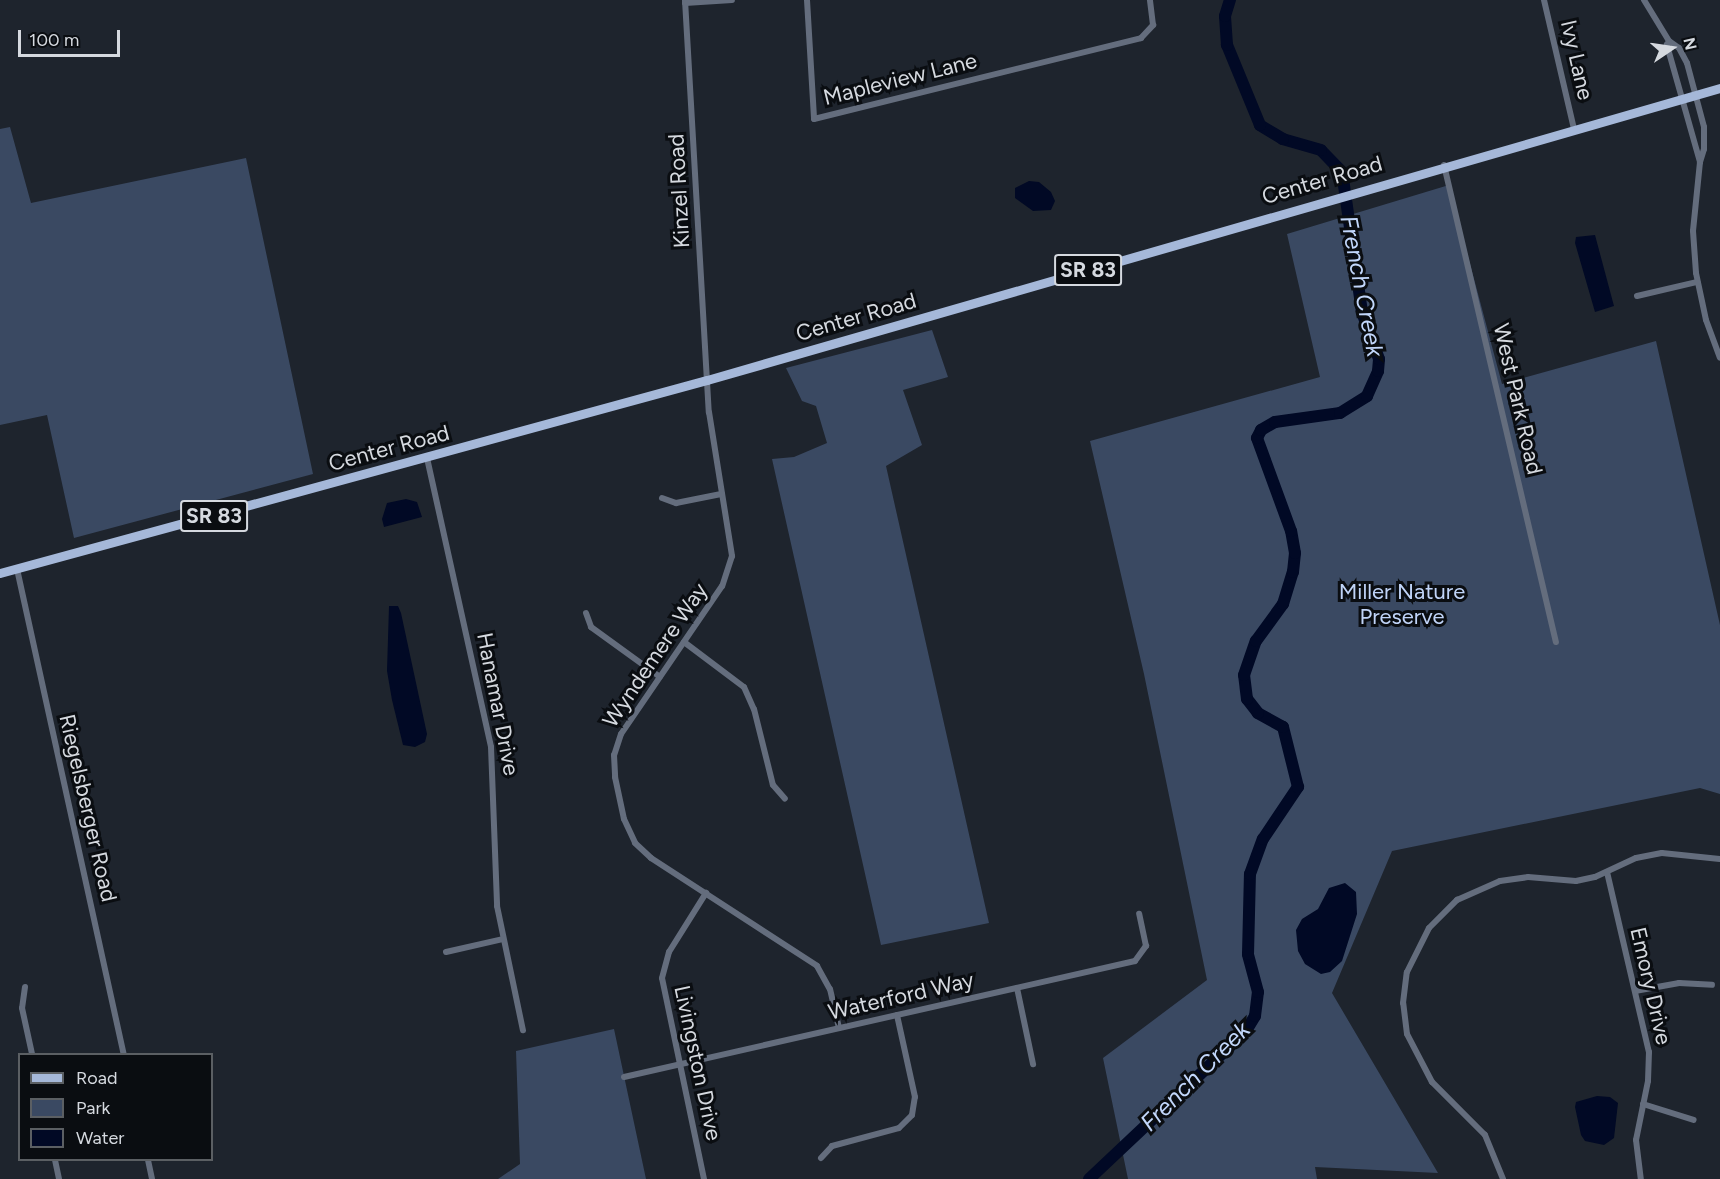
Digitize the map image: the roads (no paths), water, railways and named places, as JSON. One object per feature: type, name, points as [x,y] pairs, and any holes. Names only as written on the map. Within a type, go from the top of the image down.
[{"type":"main road","name":"Center Road","points":[[0,573],[707,380],[1355,190],[1720,88]]},
{"type":"street","points":[[685,2],[732,0]]},
{"type":"street","name":"Mapleview Lane","points":[[807,0],[814,119],[1141,38],[1153,25],[1150,0]]},
{"type":"street","name":"Ivy Lane","points":[[1544,0],[1574,129]]},
{"type":"street","points":[[1644,0],[1670,41],[1682,53],[1705,135],[1693,231],[1697,282],[1706,320],[1720,358]]},
{"type":"street","name":"Kinzel Road","points":[[685,2],[707,380]]},
{"type":"street","points":[[1670,41],[1681,99],[1700,162]]},
{"type":"street","name":"West Park Road","points":[[1444,165],[1556,642]]},
{"type":"street","points":[[1637,296],[1697,282]]},
{"type":"street","name":"Wyndemere Way","points":[[707,380],[722,494],[732,545],[731,567],[619,739],[615,777],[624,819],[635,843],[817,966],[830,989],[839,1028]]},
{"type":"street","name":"Hanamar Drive","points":[[427,458],[491,747],[496,891],[503,939],[523,1030]]},
{"type":"street","points":[[662,498],[676,503],[722,494]]},
{"type":"street","name":"Riegelsberger Road","points":[[17,569],[124,1053]]},
{"type":"street","points":[[586,613],[591,627],[660,677]]},
{"type":"street","points":[[684,642],[733,676],[749,695],[773,785],[785,799]]},
{"type":"street","points":[[1503,1179],[1485,1135],[1432,1082],[1413,1051],[1404,1016],[1407,972],[1429,927],[1471,892],[1518,878],[1576,881],[1606,872],[1649,854],[1720,859]]},
{"type":"street","name":"Emory Drive","points":[[1606,872],[1650,1064],[1635,1140],[1641,1179]]},
{"type":"street","name":"Livingston Drive","points":[[704,1179],[662,989],[663,967],[706,893]]},
{"type":"street","name":"Waterford Way","points":[[624,1077],[1138,960],[1146,943],[1139,914]]},
{"type":"street","points":[[446,952],[503,939]]},
{"type":"street","points":[[1635,991],[1679,983],[1712,985]]},
{"type":"street","points":[[25,987],[22,1008],[32,1053]]},
{"type":"street","points":[[1017,988],[1033,1064]]},
{"type":"street","points":[[821,1158],[832,1146],[899,1128],[912,1115],[915,1096],[897,1015]]},
{"type":"street","points":[[1642,1104],[1694,1120]]},
{"type":"street","points":[[55,1161],[59,1179]]},
{"type":"street","points":[[148,1161],[152,1179]]},
{"type":"water","points":[[1029,181],[1039,182],[1051,192],[1055,201],[1051,210],[1033,211],[1015,198],[1015,188]]},
{"type":"water","points":[[1595,235],[1614,306],[1595,312],[1575,243],[1576,237]]},
{"type":"water","points":[[406,499],[417,502],[422,517],[384,527],[382,519],[387,503]]},
{"type":"water","points":[[389,606],[398,606],[401,613],[427,734],[425,742],[415,747],[403,745],[392,700],[387,671]]},
{"type":"water","points":[[1345,883],[1356,892],[1357,914],[1342,961],[1330,972],[1321,974],[1305,964],[1298,951],[1296,930],[1302,919],[1318,909],[1329,888]]},
{"type":"water","points":[[1597,1096],[1610,1097],[1618,1103],[1614,1138],[1604,1145],[1585,1141],[1581,1135],[1575,1107],[1576,1102]]},
{"type":"waterway","name":"French Creek","points":[[1089,1179],[1246,1031],[1255,1016],[1258,992],[1248,954],[1250,874],[1263,839],[1298,787],[1283,727],[1258,713],[1247,699],[1244,675],[1256,641],[1283,604],[1293,572],[1295,553],[1291,531],[1257,438],[1261,430],[1275,422],[1340,413],[1367,396],[1378,371],[1379,359],[1362,312],[1342,172],[1321,150],[1283,139],[1260,125],[1227,45],[1225,16],[1230,0]]},
{"type":"park label","name":"Miller Nature Preserve","points":[[1402,604]]}]
